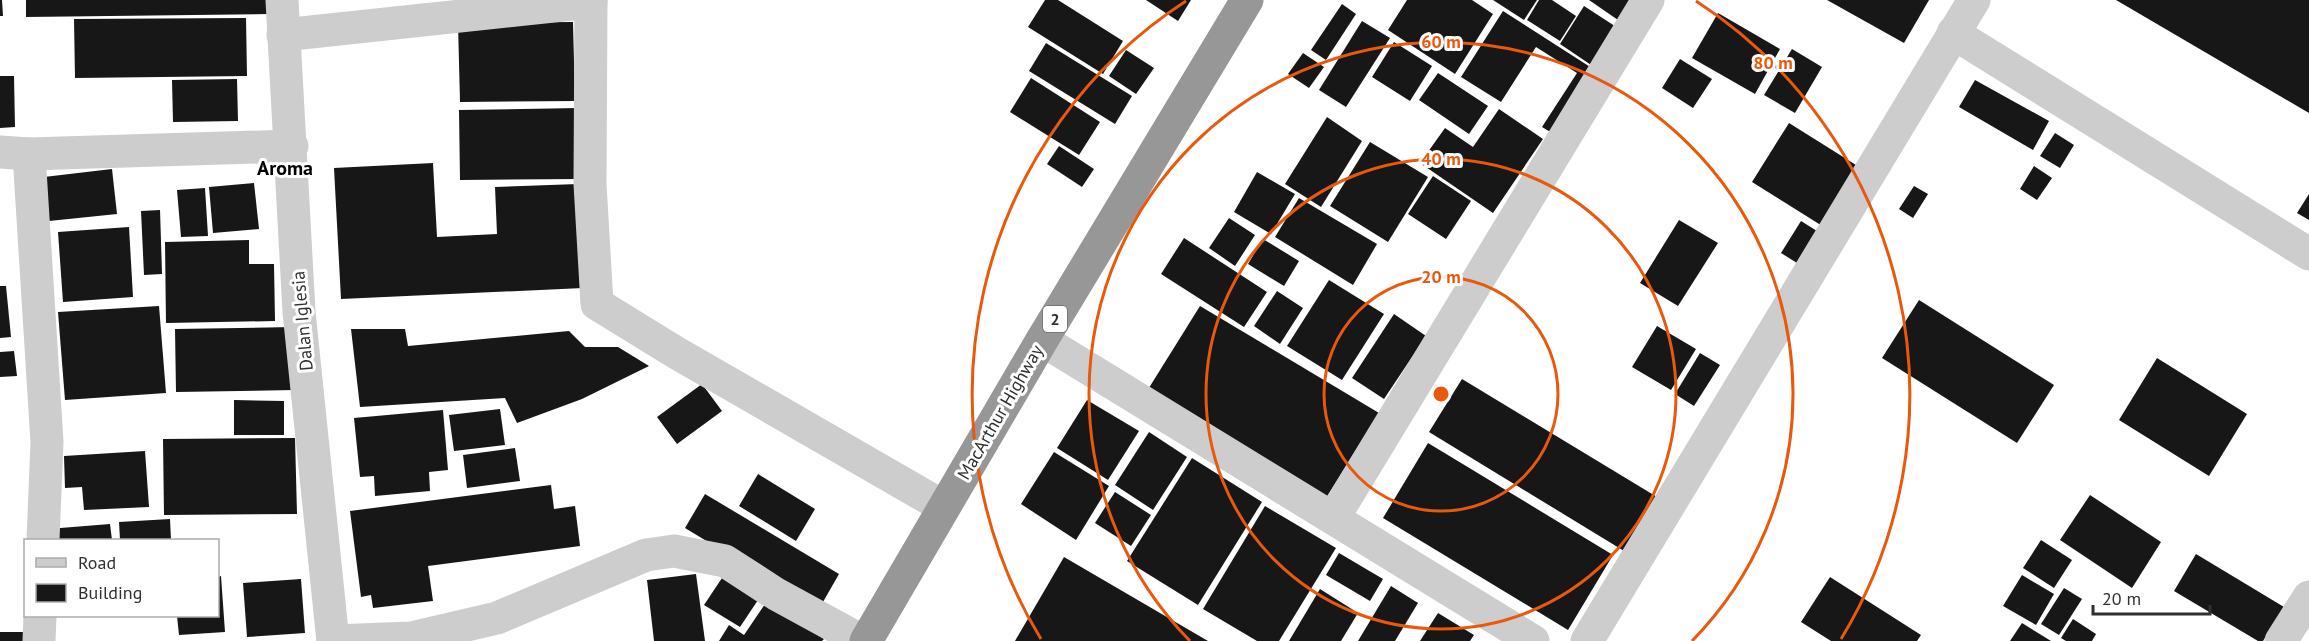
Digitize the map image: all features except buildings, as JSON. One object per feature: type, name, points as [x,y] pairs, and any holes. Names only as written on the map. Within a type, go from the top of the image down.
[{"type":"highway","name":"MacArthur Highway","points":[[864,641],[1247,0]]},
{"type":"street","name":"Dalan Iglesia","points":[[282,0],[299,312],[333,641]]},
{"type":"street","points":[[1334,517],[1648,0]]},
{"type":"street","points":[[1587,641],[1974,0]]},
{"type":"street","points":[[284,35],[591,1],[590,184],[597,304],[675,352],[944,507]]},
{"type":"street","points":[[1953,33],[2309,254]]},
{"type":"street","points":[[44,539],[47,442],[15,153],[291,146]]},
{"type":"street","points":[[1042,340],[1533,641]]},
{"type":"street","points":[[333,641],[411,638],[497,618],[646,555],[674,551],[726,561],[776,594],[864,641]]},
{"type":"street","points":[[2281,641],[2309,597]]},
{"type":"street","points":[[39,641],[40,617]]},
{"type":"district","name":"Aroma","points":[[285,168]]}]
